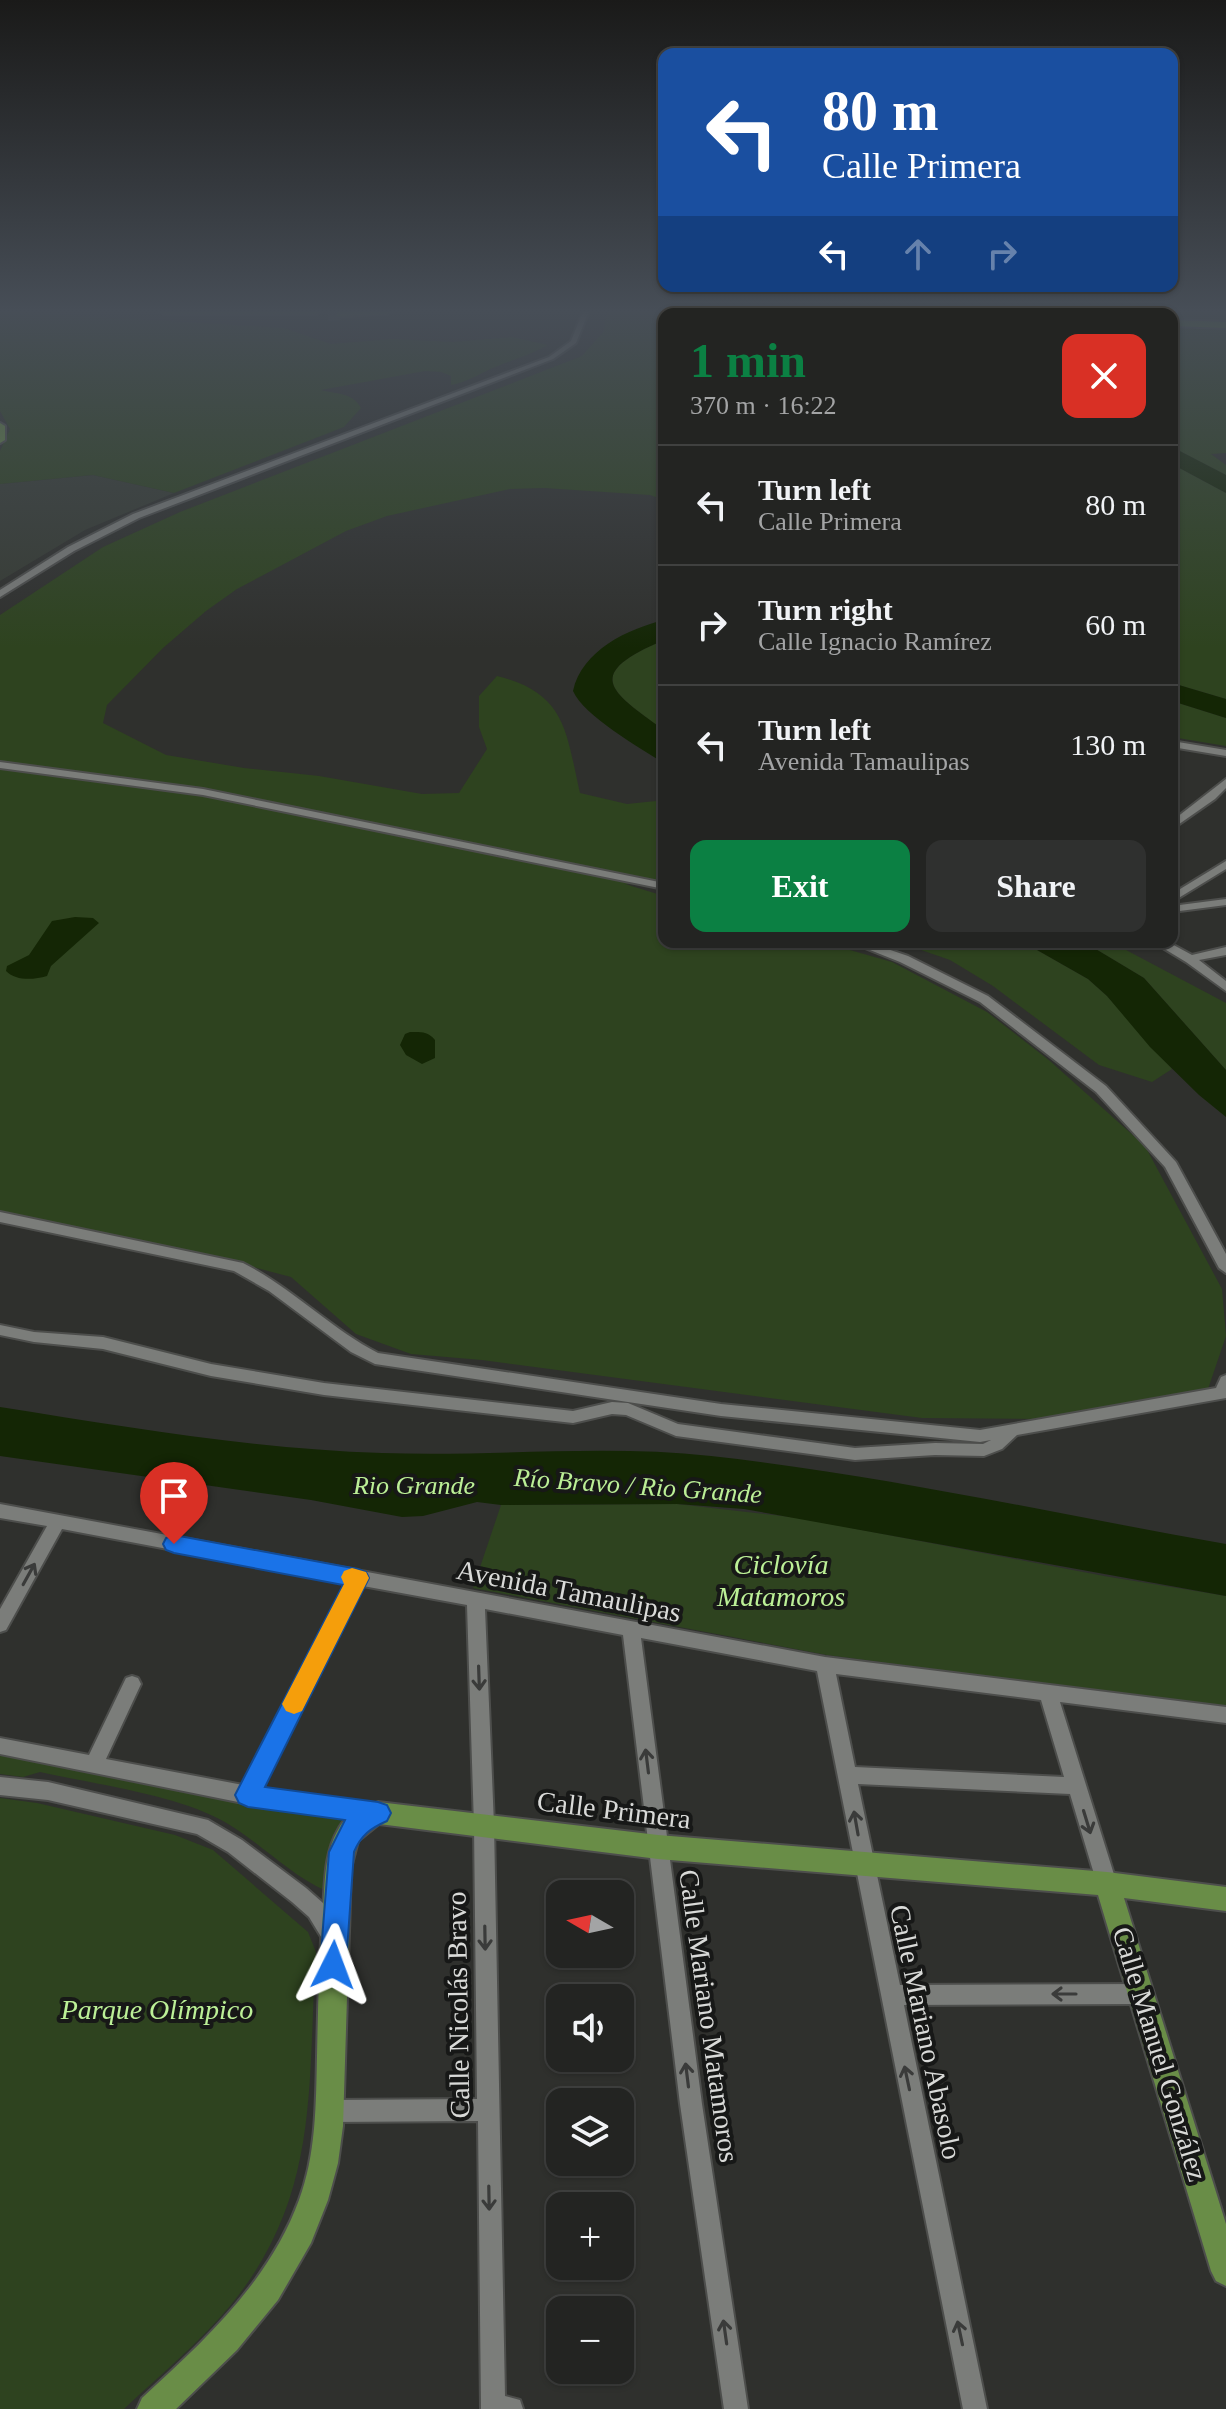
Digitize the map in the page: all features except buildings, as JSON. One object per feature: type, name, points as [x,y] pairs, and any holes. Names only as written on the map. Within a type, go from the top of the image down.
[{"type":"main road","points":[[0,426],[0,440]]},
{"type":"main road","points":[[153,2409],[241,2326],[286,2260],[302,2229],[323,2170],[330,2111],[333,1941],[339,1862],[349,1832],[362,1820],[378,1813]]},
{"type":"main road","name":"Calle Primera","points":[[378,1813],[658,1847],[862,1861],[1107,1884],[1226,1899]]},
{"type":"main road","name":"Calle Manuel González","points":[[1107,1884],[1226,2271]]},
{"type":"street","points":[[0,594],[71,549],[136,516],[379,423]]},
{"type":"street","points":[[1178,745],[1226,753]]},
{"type":"street","points":[[0,765],[203,792],[658,885]]},
{"type":"street","points":[[1178,822],[1226,782]]},
{"type":"street","points":[[1178,895],[1226,864]]},
{"type":"street","points":[[1178,908],[1226,902]]},
{"type":"street","points":[[873,948],[904,959],[984,999],[1101,1089],[1171,1165],[1226,1268]]},
{"type":"street","points":[[1170,948],[1190,959],[1226,987]]},
{"type":"street","points":[[1190,959],[1226,951]]},
{"type":"street","points":[[0,1217],[238,1267],[263,1277],[347,1345],[375,1358],[721,1410],[980,1436],[1222,1393],[1226,1381]]},
{"type":"street","points":[[0,1330],[34,1337],[103,1343],[211,1370],[324,1389],[573,1417],[612,1408],[628,1409],[676,1430],[855,1454],[882,1455],[935,1449],[984,1450],[996,1445],[1011,1431]]},
{"type":"street","name":"Avenida Tamaulipas","points":[[0,1511],[825,1665],[1226,1715]]},
{"type":"street","points":[[0,1625],[58,1522]]},
{"type":"street","points":[[248,1795],[358,1578]]},
{"type":"street","name":"Calle Nicolás Bravo","points":[[476,1600],[484,1825],[488,2110],[499,2408]]},
{"type":"street","name":"Calle Mariano Matamoros","points":[[631,1629],[691,2104],[736,2409]]},
{"type":"street","name":"Calle Mariano Abasolo","points":[[825,1665],[862,1861],[975,2409]]},
{"type":"street","points":[[94,1765],[132,1684]]},
{"type":"street","points":[[1048,1694],[1107,1884]]},
{"type":"street","name":"Calle Primera","points":[[0,1746],[248,1795],[378,1813]]},
{"type":"street","points":[[847,1775],[1076,1786]]},
{"type":"street","points":[[0,1786],[48,1791],[176,1818],[211,1831],[312,1906],[333,1941]]},
{"type":"street","points":[[890,1995],[1142,1994]]},
{"type":"street","points":[[330,2111],[488,2110]]},
{"type":"shaded area","points":[[93,475],[174,493],[85,530],[0,581],[0,484]]},
{"type":"green space","points":[[7,423],[347,423],[174,493],[93,475],[0,484],[0,451],[10,429]]},
{"type":"green space","points":[[408,423],[658,423],[658,498],[544,488],[510,489],[387,516],[346,531],[237,589],[206,611],[163,648],[107,705],[103,723],[166,755],[422,794],[459,793],[487,749],[479,727],[479,696],[497,676],[538,693],[560,718],[580,793],[627,804],[656,801],[658,794],[658,885],[625,884],[658,894],[658,948],[843,948],[892,962],[987,1012],[1050,1061],[1145,1146],[1222,1289],[1226,1336],[1208,1389],[1042,1419],[922,1418],[482,1360],[411,1354],[356,1334],[291,1277],[196,1252],[0,1213],[0,615],[103,547],[180,512]]},
{"type":"green space","points":[[1178,423],[1226,423],[1226,453],[1211,454],[1226,465],[1226,475],[1178,450]]},
{"type":"green space","points":[[1178,467],[1226,493],[1226,699],[1178,685]]},
{"type":"green space","points":[[658,643],[658,726],[629,704],[613,683],[614,673],[622,663]]},
{"type":"green space","points":[[1178,703],[1226,718],[1226,746],[1178,738]]},
{"type":"green space","points":[[915,948],[1034,948],[1088,979],[1172,1069],[1152,1082],[1099,1065],[993,986],[950,960]]},
{"type":"green space","points":[[1094,948],[1122,948],[1226,1003],[1226,1070],[1144,978]]},
{"type":"green space","name":"Ciclovía Matamoros","points":[[677,1504],[799,1518],[1226,1596],[1226,1707],[827,1655],[473,1588],[501,1505]]},
{"type":"green space","points":[[0,1752],[350,1816],[330,1847],[326,1891],[296,1874],[228,1824],[195,1808],[152,1795],[40,1772],[23,1777],[0,1774]]},
{"type":"green space","name":"Parque Olímpico","points":[[0,1798],[37,1803],[175,1835],[213,1850],[308,1932],[316,1952],[304,2138],[295,2181],[281,2223],[259,2264],[230,2306],[124,2409],[0,2409]]},
{"type":"water","points":[[1178,450],[1226,475],[1226,493],[1178,467]]},
{"type":"water","points":[[658,622],[658,643],[622,663],[614,673],[613,683],[629,704],[658,726],[658,759],[600,721],[573,691],[578,677],[596,653],[636,629]]},
{"type":"water","points":[[1178,685],[1226,699],[1226,718],[1178,703]]},
{"type":"water","points":[[93,918],[99,923],[51,966],[47,976],[25,979],[6,971],[7,966],[29,955],[52,921]]},
{"type":"water","points":[[1034,948],[1094,948],[1144,978],[1226,1070],[1226,1117],[1150,1047],[1107,996],[1088,979]]},
{"type":"water","points":[[424,1033],[435,1040],[435,1058],[422,1064],[406,1055],[400,1045],[405,1034]]},
{"type":"water","name":"Rio Grande","points":[[0,1407],[191,1436],[334,1451],[423,1454],[629,1451],[711,1456],[841,1474],[1226,1544],[1226,1596],[744,1509],[677,1504],[501,1505],[477,1502],[423,1516],[402,1517],[311,1500],[0,1456]]},
{"type":"slow traffic","points":[[294,1704],[358,1578],[352,1577]]},
{"type":"route","points":[[174,1544],[358,1578],[248,1795],[378,1813],[362,1820],[349,1832],[341,1852],[333,1965]]},
{"type":"water label","name":"Río Bravo / Rio Grande","points":[[638,1486]]}]
